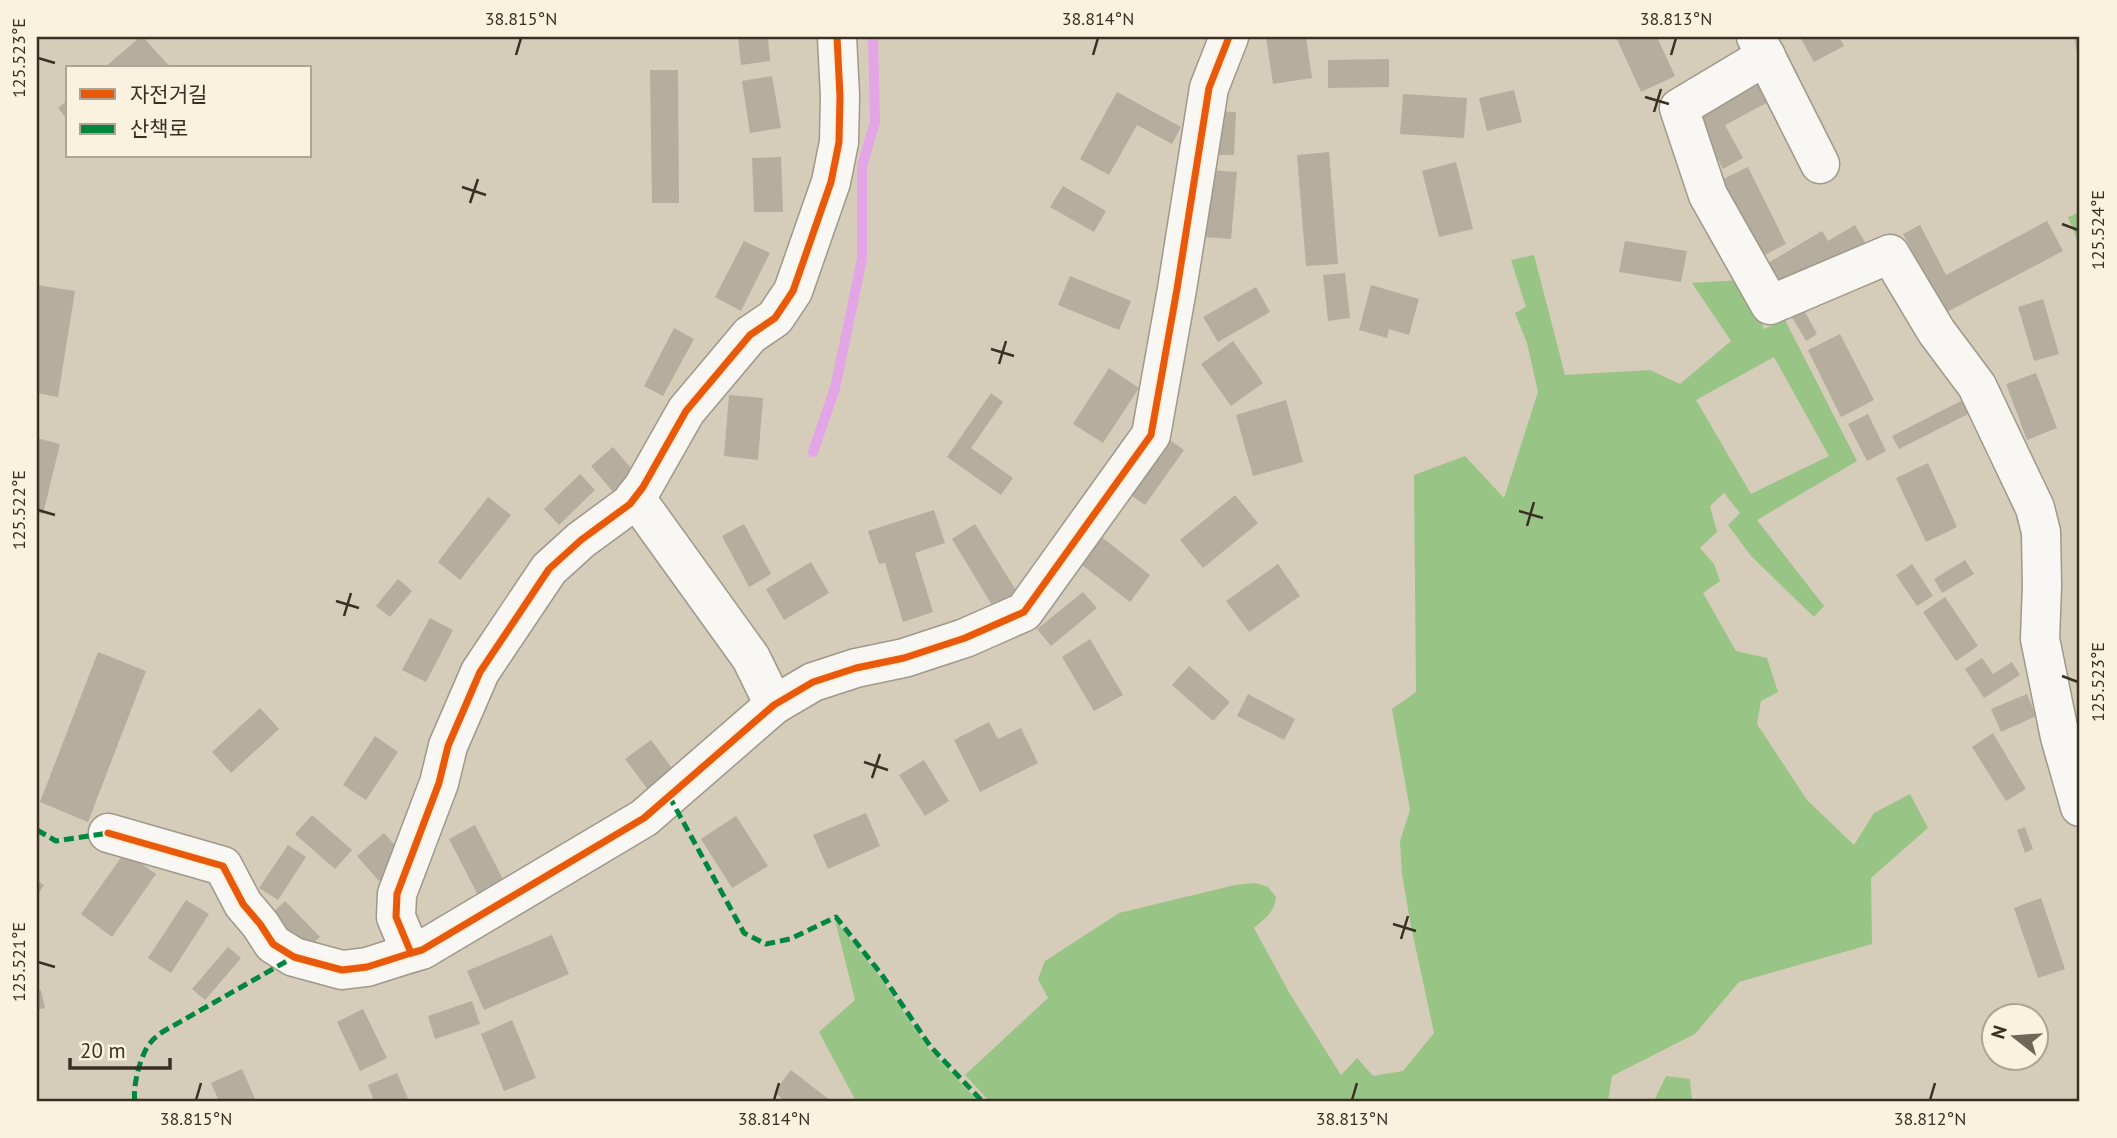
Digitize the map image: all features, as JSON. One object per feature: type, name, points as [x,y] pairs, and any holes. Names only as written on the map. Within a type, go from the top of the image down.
[{"type":"street","points":[[411,953],[396,916],[397,894],[439,783],[448,746],[480,672],[549,569],[581,540],[630,504],[686,411],[750,335],[775,318],[793,291],[831,182],[839,142],[841,96],[837,37]]},
{"type":"street","points":[[108,833],[223,866],[243,904],[273,944],[294,957],[342,970],[368,967],[422,950],[643,818],[775,705],[813,682],[856,668],[904,659],[965,638],[1024,612],[1151,435],[1209,88],[1229,37]]},
{"type":"street","points":[[1820,164],[1761,46],[1679,108],[1708,195],[1770,305],[1889,254],[1936,331],[1977,386],[2035,508],[2041,532],[2040,639],[2060,737],[2080,807]]},
{"type":"street","points":[[635,497],[751,658],[775,705]]},
{"type":"green space","points":[[2080,212],[2080,247],[2068,217]]},
{"type":"green space","points":[[1534,255],[1565,375],[1650,370],[1680,384],[1731,341],[1692,283],[1740,280],[1764,329],[1785,320],[1857,461],[1757,520],[1824,606],[1814,617],[1751,556],[1728,525],[1740,513],[1724,493],[1710,506],[1717,532],[1700,548],[1714,564],[1720,581],[1703,593],[1736,651],[1767,658],[1778,692],[1761,701],[1757,724],[1807,800],[1854,845],[1874,813],[1910,794],[1928,828],[1871,878],[1872,944],[1739,982],[1695,1034],[1612,1076],[1608,1101],[989,1101],[965,1075],[1048,998],[1038,979],[1045,961],[1119,913],[1235,885],[1255,883],[1268,887],[1276,897],[1271,912],[1254,928],[1290,994],[1341,1075],[1357,1058],[1373,1076],[1403,1071],[1434,1033],[1402,874],[1400,841],[1410,810],[1392,709],[1416,692],[1414,475],[1465,456],[1504,498],[1538,392],[1527,343],[1515,313],[1526,307],[1511,260]],"holes":[[[1774,357],[1829,456],[1751,494],[1696,400]]]},
{"type":"green space","points":[[835,920],[880,977],[928,1048],[978,1101],[856,1101],[819,1032],[855,1000]]},
{"type":"green space","points":[[1666,1076],[1690,1079],[1692,1101],[1654,1101]]},
{"type":"building","points":[[143,37],[169,66],[106,66]]},
{"type":"building","points":[[738,37],[768,37],[770,61],[741,65]]},
{"type":"building","points":[[1266,37],[1306,37],[1312,78],[1273,84]]},
{"type":"building","points":[[1616,37],[1657,37],[1675,76],[1641,92]]},
{"type":"building","points":[[1800,37],[1839,37],[1844,46],[1814,62]]},
{"type":"building","points":[[2074,37],[2080,37],[2080,64],[2079,64]]},
{"type":"building","points":[[1389,59],[1389,87],[1328,88],[1328,60]]},
{"type":"building","points":[[650,70],[678,70],[679,203],[652,203]]},
{"type":"building","points":[[772,76],[781,128],[750,133],[742,81]]},
{"type":"building","points":[[1758,77],[1770,101],[1725,125],[1743,158],[1723,169],[1693,111]]},
{"type":"building","points":[[1514,90],[1522,122],[1487,131],[1479,98]]},
{"type":"building","points":[[1117,92],[1181,127],[1172,144],[1137,125],[1109,175],[1080,159]]},
{"type":"building","points":[[1403,94],[1467,98],[1464,138],[1400,134]]},
{"type":"building","points":[[66,102],[66,118],[58,108]]},
{"type":"building","points":[[1212,111],[1236,112],[1234,155],[1211,155]]},
{"type":"building","points":[[1329,152],[1338,264],[1306,266],[1297,155]]},
{"type":"building","points":[[781,157],[783,212],[754,212],[752,158]]},
{"type":"building","points":[[1456,162],[1473,229],[1439,237],[1422,171]]},
{"type":"building","points":[[1748,167],[1786,244],[1755,260],[1717,182]]},
{"type":"building","points":[[1210,170],[1237,172],[1231,239],[1204,237]]},
{"type":"building","points":[[1063,186],[1106,211],[1094,232],[1050,207]]},
{"type":"building","points":[[2047,221],[2063,251],[1945,313],[1903,234],[1920,225],[1946,275]]},
{"type":"building","points":[[1855,225],[1870,251],[1779,293],[1763,266],[1822,231],[1828,241]]},
{"type":"building","points":[[744,241],[770,253],[741,311],[715,297]]},
{"type":"building","points":[[1625,241],[1687,251],[1681,282],[1619,272]]},
{"type":"building","points":[[1345,273],[1350,318],[1328,321],[1323,275]]},
{"type":"building","points":[[1070,276],[1131,301],[1119,330],[1058,305]]},
{"type":"building","points":[[37,285],[75,291],[58,397],[37,393]]},
{"type":"building","points":[[1371,285],[1419,299],[1409,335],[1389,329],[1387,338],[1359,330]]},
{"type":"building","points":[[1256,287],[1270,312],[1218,342],[1203,317]]},
{"type":"building","points":[[2043,299],[2059,354],[2034,361],[2018,307]]},
{"type":"building","points":[[1804,310],[1817,334],[1806,341],[1792,317]]},
{"type":"building","points":[[674,328],[694,339],[663,396],[644,386]]},
{"type":"building","points":[[1840,334],[1874,400],[1841,417],[1808,350]]},
{"type":"building","points":[[1233,341],[1263,383],[1231,406],[1201,364]]},
{"type":"building","points":[[1109,368],[1139,388],[1103,443],[1073,424]]},
{"type":"building","points":[[2036,373],[2057,428],[2027,440],[2006,384]]},
{"type":"building","points":[[991,393],[1003,402],[971,448],[1013,478],[1001,495],[947,457]]},
{"type":"building","points":[[729,395],[763,398],[758,460],[724,456]]},
{"type":"building","points":[[1965,399],[1972,412],[1899,449],[1892,436]]},
{"type":"building","points":[[1286,400],[1303,462],[1253,476],[1236,415]]},
{"type":"building","points":[[1868,414],[1886,451],[1867,461],[1848,424]]},
{"type":"building","points":[[37,438],[60,444],[43,514],[37,513]]},
{"type":"building","points":[[1167,438],[1184,450],[1145,505],[1128,493]]},
{"type":"building","points":[[613,447],[636,474],[614,493],[591,466]]},
{"type":"building","points":[[1928,463],[1957,527],[1926,542],[1896,478]]},
{"type":"building","points":[[580,474],[595,490],[559,525],[544,509]]},
{"type":"building","points":[[1235,495],[1258,523],[1203,568],[1180,540]]},
{"type":"building","points":[[488,497],[511,515],[460,580],[438,562]]},
{"type":"building","points":[[934,510],[945,543],[915,553],[933,612],[903,622],[885,563],[879,564],[868,531]]},
{"type":"building","points":[[744,524],[771,574],[749,587],[722,536]]},
{"type":"building","points":[[975,524],[1020,597],[996,612],[952,539]]},
{"type":"building","points":[[1099,535],[1150,575],[1130,602],[1078,562]]},
{"type":"building","points":[[1965,560],[1974,574],[1942,593],[1934,579]]},
{"type":"building","points":[[811,562],[829,593],[784,620],[766,589]]},
{"type":"building","points":[[1278,564],[1300,596],[1249,632],[1226,601]]},
{"type":"building","points":[[1912,564],[1933,596],[1917,606],[1896,575]]},
{"type":"building","points":[[398,579],[412,591],[390,617],[376,606]]},
{"type":"building","points":[[1083,592],[1097,608],[1051,646],[1037,629]]},
{"type":"building","points":[[1945,597],[1978,646],[1956,661],[1923,612]]},
{"type":"building","points":[[430,618],[453,630],[426,682],[402,670]]},
{"type":"building","points":[[1090,639],[1123,695],[1094,711],[1062,657]]},
{"type":"building","points":[[98,652],[146,671],[88,822],[40,802]]},
{"type":"building","points":[[1982,658],[1993,674],[2012,662],[2020,675],[1984,698],[1965,669]]},
{"type":"building","points":[[1189,666],[1230,702],[1213,721],[1172,685]]},
{"type":"building","points":[[1248,694],[1295,719],[1284,740],[1237,716]]},
{"type":"building","points":[[2027,694],[2036,716],[2001,732],[1991,709]]},
{"type":"building","points":[[260,708],[279,729],[231,773],[212,752]]},
{"type":"building","points":[[989,722],[998,739],[1021,728],[1038,763],[980,792],[954,740]]},
{"type":"building","points":[[1993,733],[2026,789],[2006,801],[1972,747]]},
{"type":"building","points":[[375,736],[398,752],[366,800],[343,785]]},
{"type":"building","points":[[651,740],[681,780],[655,799],[625,759]]},
{"type":"building","points":[[924,760],[949,801],[925,816],[899,775]]},
{"type":"building","points":[[866,813],[880,846],[828,869],[813,835]]},
{"type":"building","points":[[312,815],[352,850],[335,869],[295,834]]},
{"type":"building","points":[[736,816],[768,866],[732,888],[701,839]]},
{"type":"building","points":[[475,825],[508,889],[482,903],[449,839]]},
{"type":"building","points":[[2025,827],[2033,849],[2025,853],[2017,830]]},
{"type":"building","points":[[384,833],[406,857],[379,881],[357,856]]},
{"type":"building","points":[[288,845],[306,857],[278,900],[259,888]]},
{"type":"building","points":[[125,852],[156,874],[112,937],[81,914]]},
{"type":"building","points":[[37,880],[44,885],[37,896]]},
{"type":"building","points":[[2041,898],[2065,969],[2038,978],[2014,908]]},
{"type":"building","points":[[186,900],[209,914],[171,973],[148,958]]},
{"type":"building","points":[[285,901],[320,937],[300,956],[266,919]]},
{"type":"building","points":[[552,935],[569,974],[484,1010],[467,971]]},
{"type":"building","points":[[228,947],[241,958],[205,1000],[192,989]]},
{"type":"building","points":[[41,990],[45,1008],[37,1010],[37,991]]},
{"type":"building","points":[[472,1001],[480,1024],[435,1039],[428,1016]]},
{"type":"building","points":[[363,1009],[387,1058],[360,1071],[337,1022]]},
{"type":"building","points":[[512,1020],[536,1078],[504,1091],[481,1034]]},
{"type":"building","points":[[242,1069],[256,1101],[219,1101],[211,1083]]},
{"type":"building","points":[[791,1070],[831,1101],[785,1101],[774,1092]]},
{"type":"building","points":[[397,1073],[409,1101],[374,1101],[368,1085]]},
{"type":"waterway","points":[[813,452],[835,388],[862,259],[862,166],[875,122],[873,37]]},
{"type":"marked path","points":[[669,796],[744,933],[766,944],[790,939],[836,917],[882,975],[930,1046],[982,1101]]},
{"type":"marked path","points":[[37,830],[56,841],[108,833]]},
{"type":"marked path","points":[[135,1101],[138,1070],[147,1047],[155,1038],[294,957]]},
{"type":"cycle path","points":[[411,953],[396,917],[397,894],[439,783],[448,746],[480,672],[549,569],[581,540],[630,504],[643,487],[686,411],[750,335],[775,318],[793,291],[831,182],[839,142],[837,37]]},
{"type":"cycle path","points":[[108,833],[223,866],[243,904],[273,944],[294,957],[342,970],[367,967],[422,950],[644,818],[774,705],[813,682],[856,668],[904,658],[965,638],[1024,612],[1151,435],[1209,88],[1229,37]]}]
